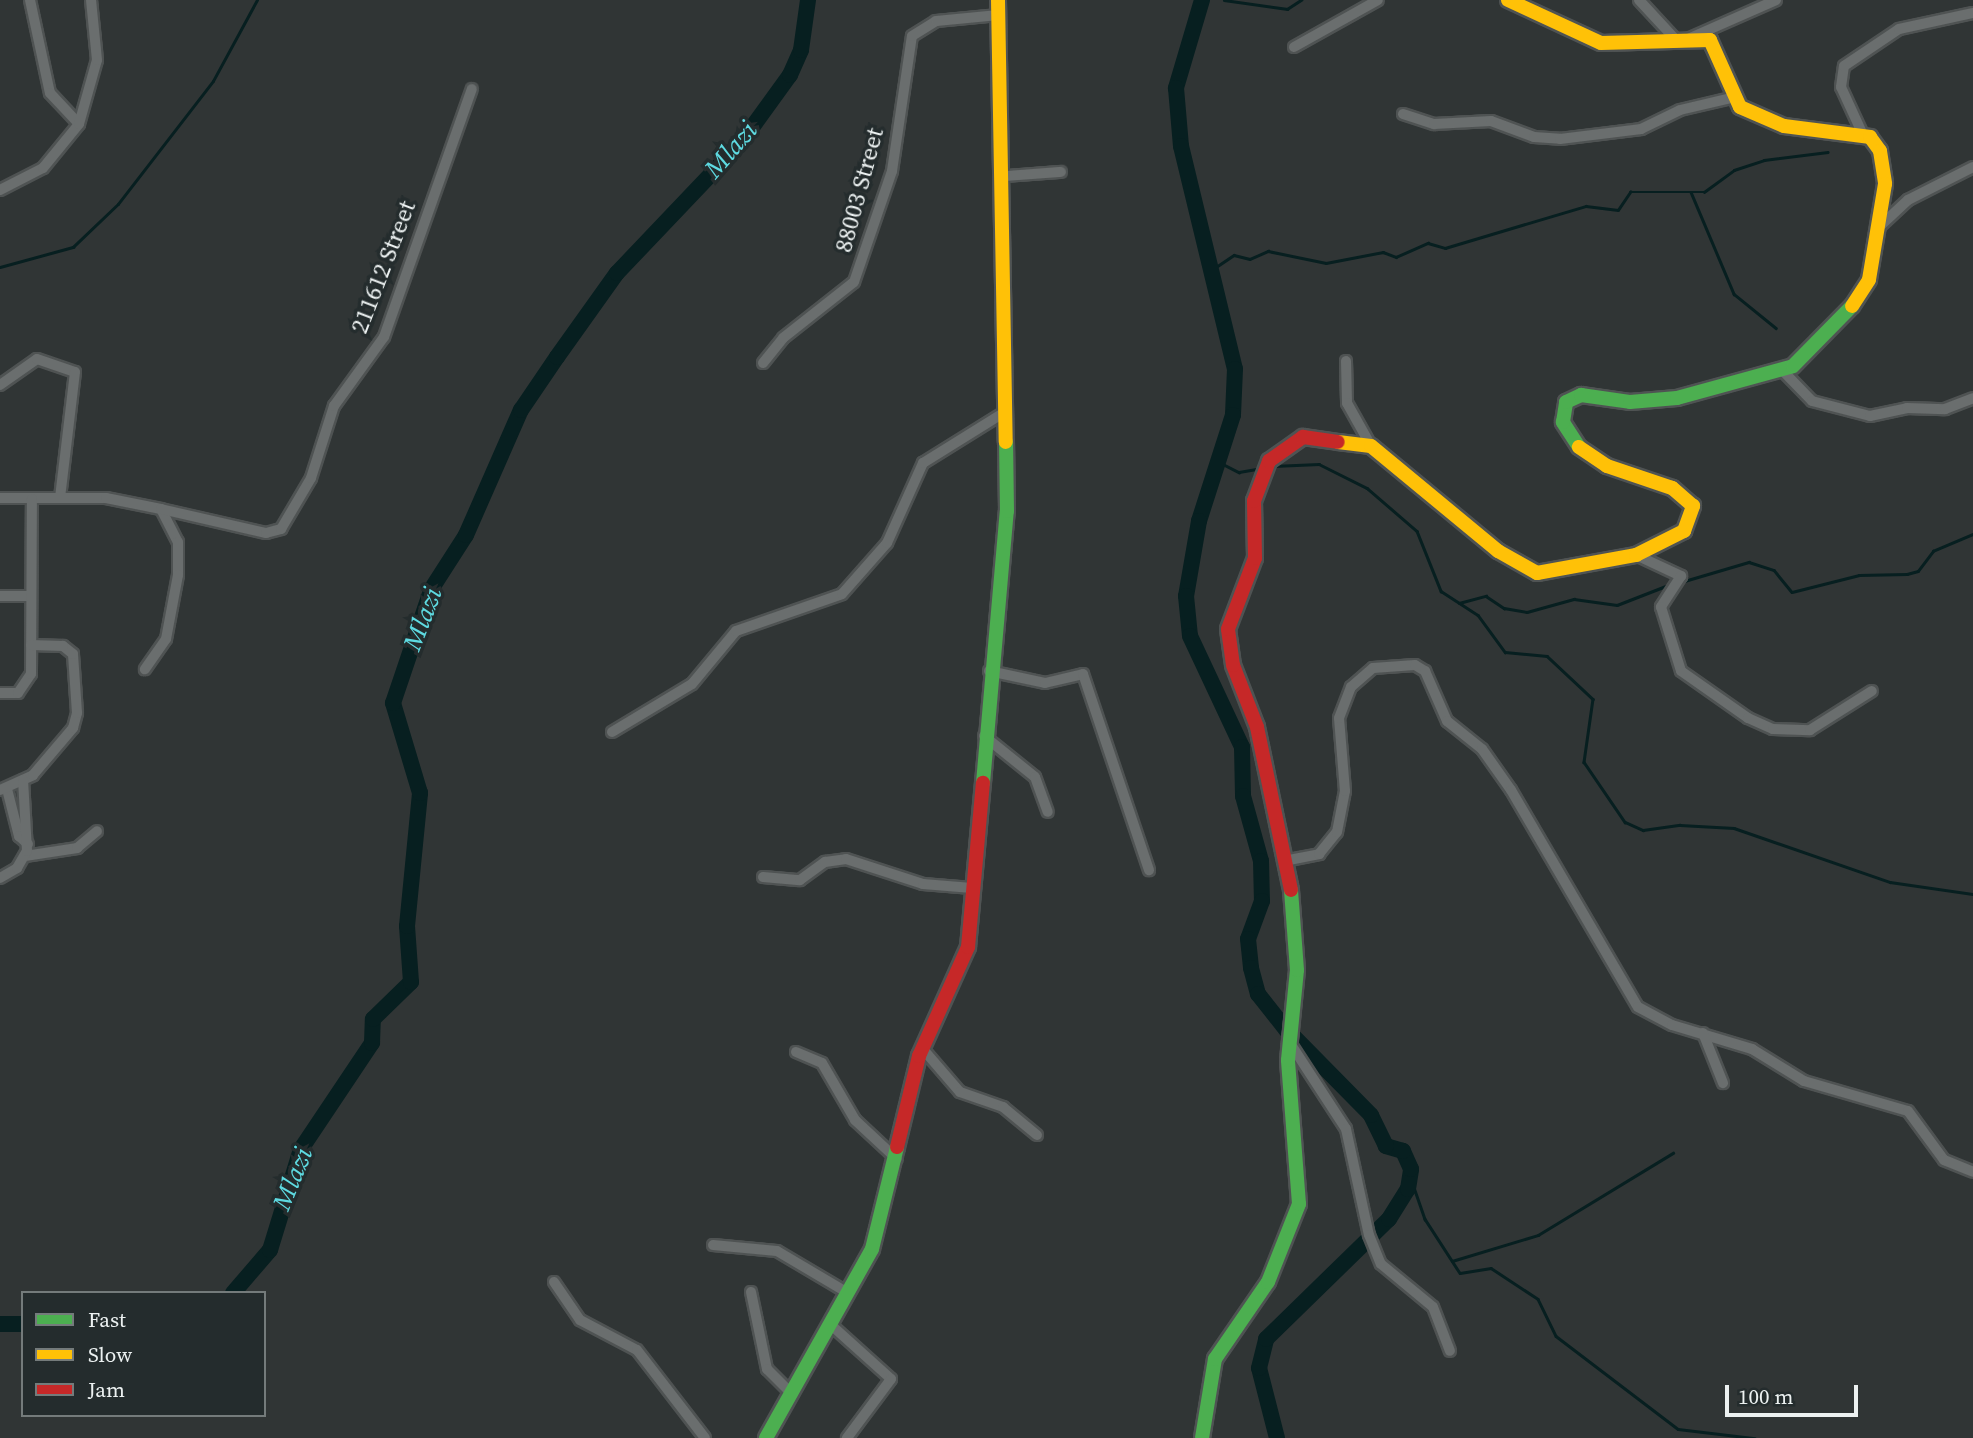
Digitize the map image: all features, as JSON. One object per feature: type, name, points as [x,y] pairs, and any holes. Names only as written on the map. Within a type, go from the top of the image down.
[{"type":"street","points":[[30,0],[50,93],[79,124]]},
{"type":"street","points":[[0,190],[43,168],[79,124],[97,60],[91,0]]},
{"type":"street","points":[[766,1438],[877,1237],[922,1048],[961,970],[972,888],[989,671],[1007,511],[1006,176],[998,0]]},
{"type":"street","points":[[1294,47],[1378,0]]},
{"type":"street","points":[[1508,0],[1592,41],[1683,39],[1717,45],[1731,98]]},
{"type":"street","points":[[1639,0],[1683,39]]},
{"type":"street","points":[[1683,39],[1776,0]]},
{"type":"street","points":[[1864,137],[1841,87],[1844,66],[1899,29],[1973,13]]},
{"type":"street","name":"88003 Street","points":[[763,363],[783,338],[854,282],[892,171],[912,36],[936,21],[999,15]]},
{"type":"street","name":"211612 Street","points":[[0,498],[106,498],[266,533],[281,530],[311,478],[334,406],[383,337],[472,89]]},
{"type":"street","points":[[1346,361],[1349,410],[1371,446],[1527,570],[1558,574],[1636,555],[1684,531],[1693,506],[1672,488],[1607,466],[1580,448],[1563,422],[1566,402],[1581,395],[1661,401],[1782,370],[1841,323],[1861,298],[1885,176],[1878,146],[1864,137],[1784,126],[1731,98],[1679,110],[1641,129],[1560,139],[1534,137],[1491,121],[1434,124],[1403,114]]},
{"type":"street","points":[[1876,230],[1908,200],[1973,167]]},
{"type":"street","points":[[1006,176],[1061,172]]},
{"type":"street","points":[[0,385],[37,359],[75,372],[60,498]]},
{"type":"street","points":[[1782,370],[1812,401],[1870,416],[1907,408],[1945,410],[1973,398]]},
{"type":"street","points":[[612,732],[692,684],[736,631],[842,594],[887,543],[923,463],[1005,412]]},
{"type":"street","points":[[1202,1438],[1215,1359],[1268,1282],[1299,1204],[1288,1040],[1297,970],[1292,936],[1289,860],[1267,797],[1254,716],[1233,665],[1230,616],[1255,558],[1255,495],[1274,454],[1303,438],[1371,446]]},
{"type":"street","points":[[0,693],[24,689],[31,645],[32,499]]},
{"type":"street","points":[[145,670],[166,639],[178,575],[178,542],[161,509]]},
{"type":"street","points":[[1636,555],[1681,576],[1661,607],[1681,671],[1748,718],[1773,729],[1810,730],[1872,691]]},
{"type":"street","points":[[0,596],[31,596]]},
{"type":"street","points":[[28,844],[19,836],[4,789],[23,780],[61,744],[77,713],[73,654],[62,646],[31,645]]},
{"type":"street","points":[[1289,860],[1319,854],[1338,832],[1345,791],[1339,718],[1351,687],[1373,668],[1415,665],[1424,671],[1447,721],[1487,755],[1511,790],[1638,1007],[1762,1053],[1804,1081],[1908,1111],[1944,1160],[1973,1172]]},
{"type":"street","points":[[989,671],[1038,682],[1083,674],[1149,870]]},
{"type":"street","points":[[983,736],[1035,777],[1048,812]]},
{"type":"street","points":[[23,780],[28,844],[25,856]]},
{"type":"street","points":[[0,878],[25,856],[69,850],[97,831]]},
{"type":"street","points":[[763,877],[800,880],[825,862],[846,859],[923,884],[972,888]]},
{"type":"street","points":[[1703,1033],[1723,1083]]},
{"type":"street","points":[[1288,1040],[1346,1129],[1370,1237],[1381,1264],[1433,1307],[1450,1351]]},
{"type":"street","points":[[922,1048],[960,1092],[1003,1107],[1037,1135]]},
{"type":"street","points":[[796,1052],[822,1063],[855,1120],[897,1160]]},
{"type":"street","points":[[713,1245],[777,1251],[848,1293]]},
{"type":"street","points":[[554,1282],[580,1320],[638,1350],[705,1438]]},
{"type":"street","points":[[751,1292],[767,1369],[791,1393]]},
{"type":"street","points":[[830,1324],[891,1379],[848,1438]]},
{"type":"waterway","points":[[0,267],[73,247],[118,204],[213,81],[257,0]]},
{"type":"waterway","name":"Mlazi","points":[[235,1291],[270,1250],[301,1149],[372,1043],[373,1019],[411,982],[407,926],[420,793],[393,703],[432,588],[466,535],[521,410],[557,357],[617,273],[740,144],[790,75],[801,50],[808,0]]},
{"type":"waterway","points":[[1202,0],[1176,88],[1181,146],[1235,369],[1233,415],[1199,521],[1186,596],[1190,636],[1242,747],[1243,796],[1261,861],[1262,901],[1248,939],[1251,968],[1258,994],[1288,1032]]},
{"type":"waterway","points":[[1224,0],[1287,9],[1301,0]]},
{"type":"waterway","points":[[1213,269],[1234,255],[1250,259],[1268,251],[1326,263],[1383,252],[1396,257],[1428,243],[1445,248],[1586,206],[1618,210],[1630,192],[1704,192],[1734,170],[1764,160],[1827,152]]},
{"type":"waterway","points":[[1691,192],[1734,294],[1776,328]]},
{"type":"waterway","points":[[1217,461],[1239,472],[1262,468]]},
{"type":"waterway","points":[[1273,466],[1319,464],[1367,488],[1417,531],[1441,591],[1478,615],[1505,652],[1547,656],[1593,699],[1584,762],[1625,822],[1643,830],[1680,825],[1734,828],[1890,882],[1973,894]]},
{"type":"waterway","points":[[1681,582],[1749,562],[1774,570],[1792,592],[1859,575],[1907,574],[1918,571],[1933,551],[1973,534]]},
{"type":"waterway","points":[[1459,603],[1486,596],[1504,608],[1527,612],[1574,599],[1617,605],[1671,584]]},
{"type":"waterway","points":[[1277,1438],[1259,1368],[1266,1339],[1389,1219],[1408,1189],[1411,1169],[1403,1151],[1386,1146],[1371,1115],[1290,1033]]},
{"type":"waterway","points":[[1452,1261],[1538,1235],[1673,1153]]},
{"type":"waterway","points":[[1410,1176],[1425,1219],[1460,1273],[1491,1268],[1538,1299],[1556,1336],[1678,1429],[1754,1438]]},
{"type":"waterway","name":"Mlazi","points":[[0,1324],[21,1324]]},
{"type":"traffic: fast","points":[[1579,447],[1563,422],[1566,402],[1581,395],[1630,402],[1677,398],[1793,366],[1852,306]]},
{"type":"traffic: fast","points":[[983,783],[1007,511],[1006,442]]},
{"type":"traffic: fast","points":[[1202,1438],[1215,1359],[1268,1282],[1299,1204],[1288,1060],[1297,970],[1291,890]]},
{"type":"traffic: fast","points":[[766,1438],[872,1249],[897,1147]]},
{"type":"traffic: slow","points":[[998,0],[1006,442]]},
{"type":"traffic: slow","points":[[1508,0],[1601,43],[1710,40],[1740,107],[1784,126],[1870,137],[1880,151],[1885,184],[1869,280],[1852,306]]},
{"type":"traffic: slow","points":[[1338,442],[1371,446],[1498,551],[1537,573],[1636,555],[1684,531],[1693,506],[1672,488],[1607,466],[1579,447]]},
{"type":"traffic: jam","points":[[1291,890],[1257,727],[1233,665],[1228,629],[1255,558],[1254,501],[1269,461],[1303,437],[1338,442]]},
{"type":"traffic: jam","points":[[897,1147],[919,1056],[968,947],[983,783]]}]
